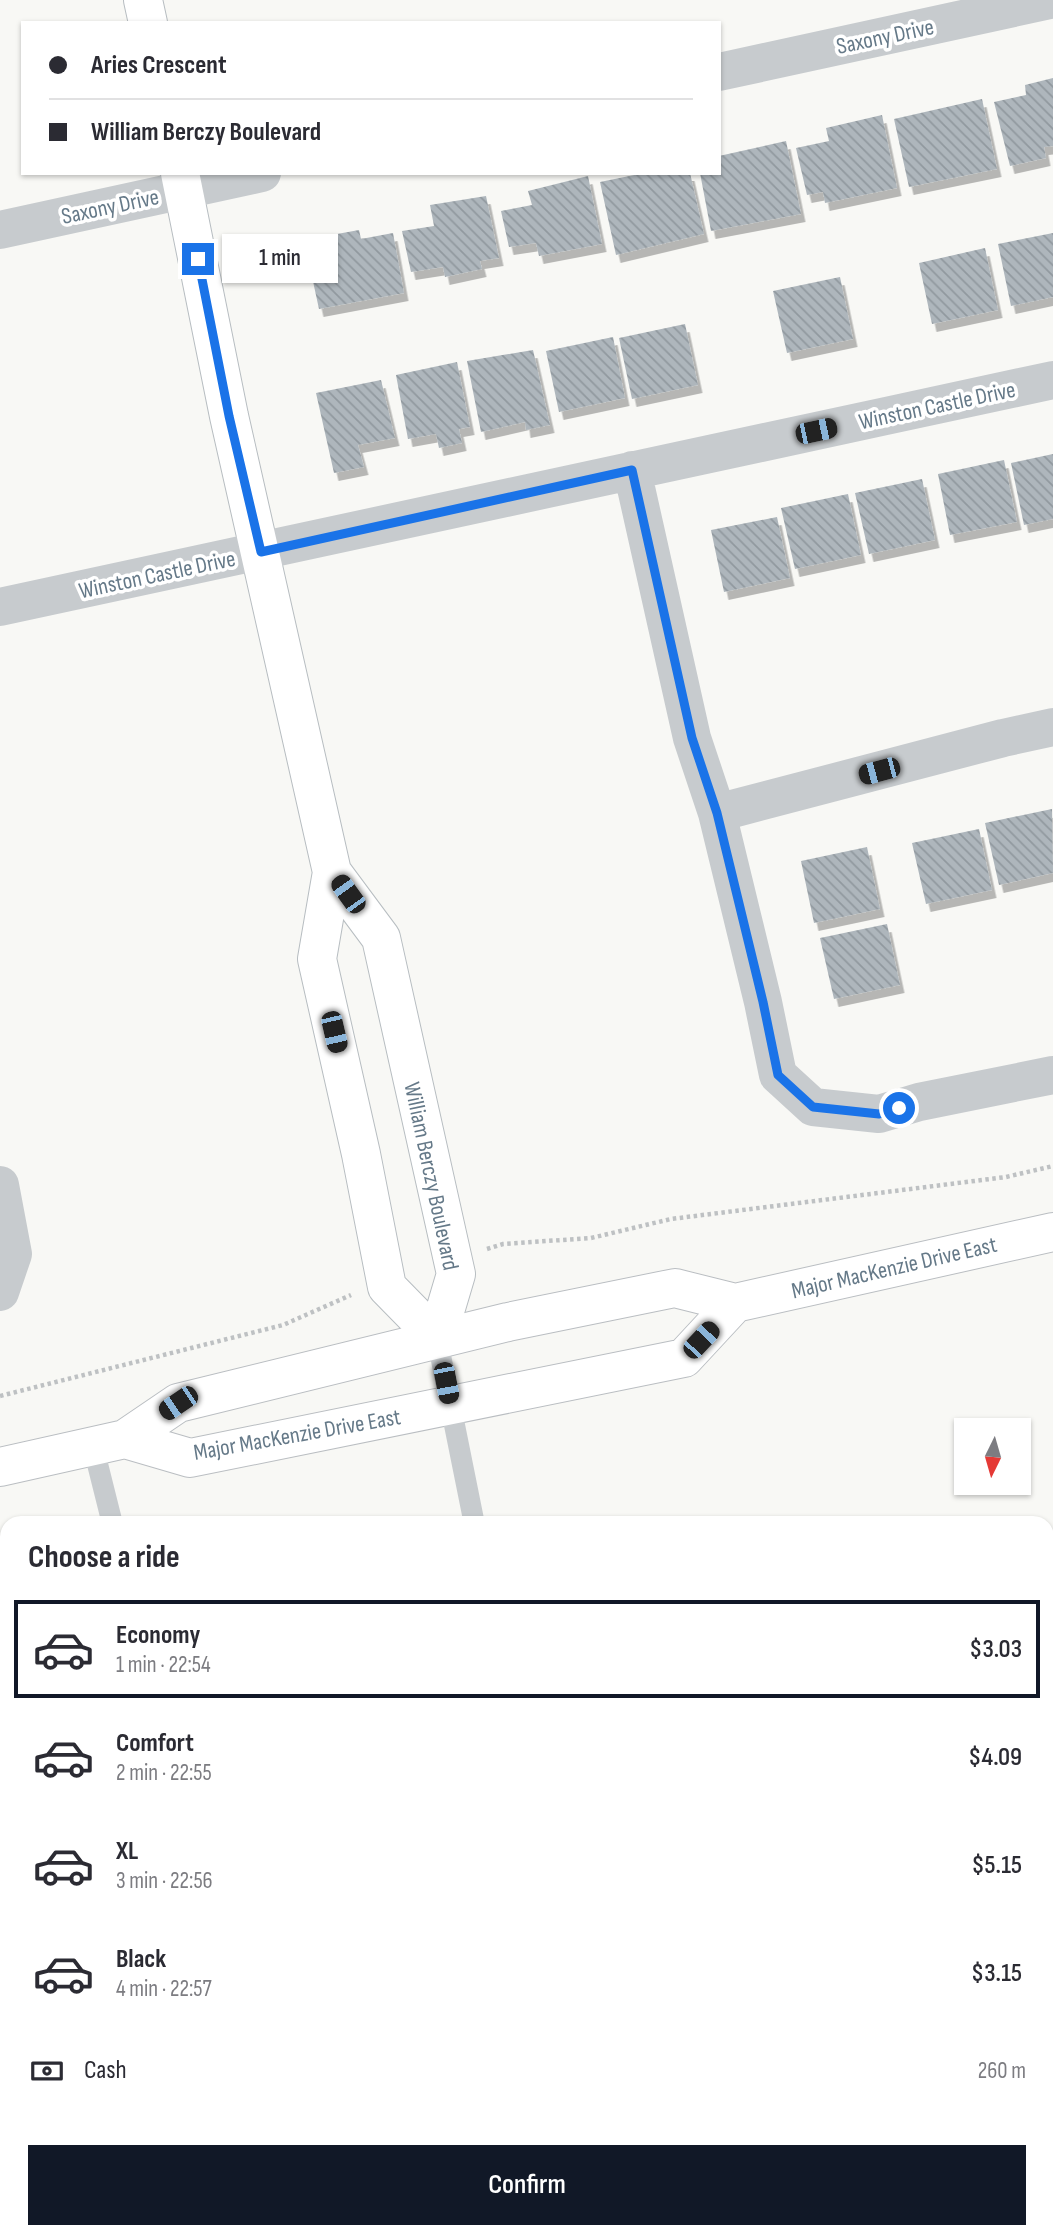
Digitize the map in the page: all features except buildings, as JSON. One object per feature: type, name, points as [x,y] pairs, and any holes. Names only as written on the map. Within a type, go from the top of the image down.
[{"type":"street","points":[[142,0],[147,21]]},
{"type":"street","name":"Saxony Drive","points":[[721,72],[1050,0]]},
{"type":"street","name":"Saxony Drive","points":[[0,230],[182,181],[242,175]]},
{"type":"street","name":"William Berczy Boulevard","points":[[182,181],[229,416],[332,872],[317,959],[387,1287],[437,1338],[456,1274],[381,938],[332,872]]},
{"type":"street","name":"Winston Castle Drive","points":[[0,607],[1053,380]]},
{"type":"street","points":[[632,470],[692,738],[717,813],[778,1075],[813,1107],[879,1114],[919,1102],[1053,1075]]},
{"type":"street","points":[[717,813],[1053,727]]},
{"type":"street","points":[[0,1185],[13,1254],[0,1292]]},
{"type":"street","name":"Major MacKenzie Drive East","points":[[0,1466],[109,1443],[178,1403],[437,1338],[675,1288],[735,1303],[1053,1231]]},
{"type":"street","name":"Major MacKenzie Drive East","points":[[109,1443],[190,1458],[684,1359],[735,1303]]},
{"type":"lane","points":[[437,1338],[473,1516]]},
{"type":"lane","points":[[109,1443],[112,1516]]},
{"type":"path","points":[[482,1250],[503,1244],[591,1238],[671,1219],[1006,1177],[1053,1166]]},
{"type":"path","points":[[0,1396],[283,1325],[359,1292]]},
{"type":"route","points":[[198,259],[229,416],[261,552],[632,470],[692,738],[717,813],[778,1075],[813,1107],[879,1114],[899,1108]]}]
